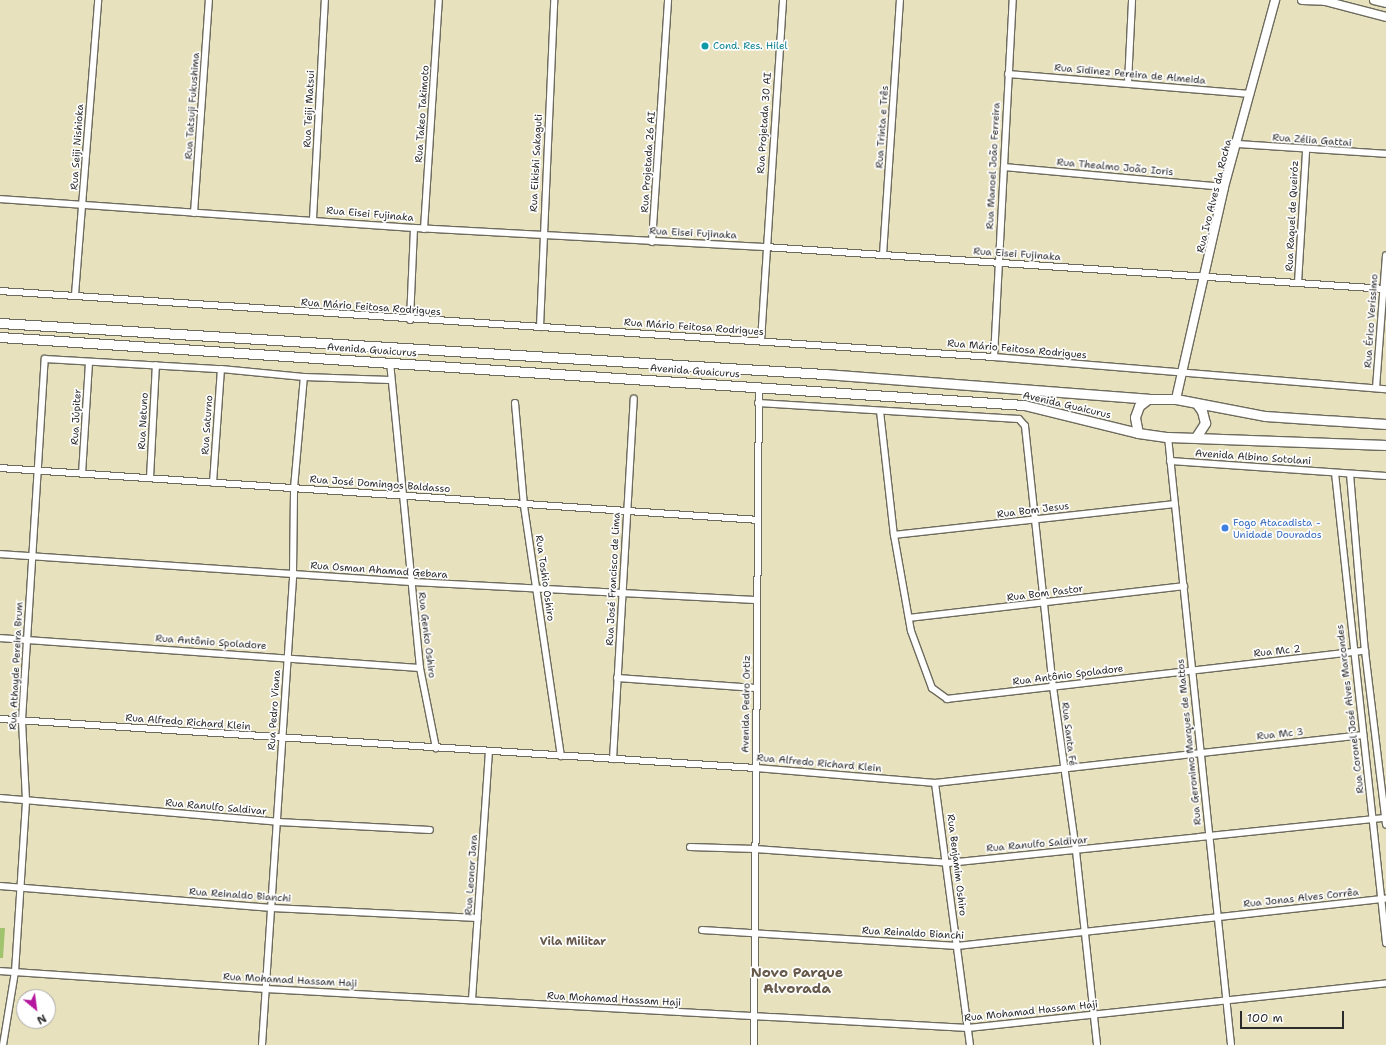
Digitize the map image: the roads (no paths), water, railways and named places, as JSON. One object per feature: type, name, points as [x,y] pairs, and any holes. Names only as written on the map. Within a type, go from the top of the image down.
[{"type":"main road","name":"Avenida Guaicurus","points":[[0,323],[833,374],[1148,399],[1176,399],[1265,416],[1386,424]]},
{"type":"main road","name":"Avenida Guaicurus","points":[[0,337],[759,386],[1024,405],[1138,433],[1168,437],[1386,445]]},
{"type":"main road","points":[[1138,433],[1134,417],[1139,406],[1148,399]]},
{"type":"main road","points":[[1196,438],[1205,423],[1202,411],[1197,404]]},
{"type":"street","name":"Rua Seiji Nishioka","points":[[75,295],[98,0]]},
{"type":"street","name":"Rua Tatsuji Fukushima","points":[[194,213],[209,0]]},
{"type":"street","name":"Rua Teiji Matsui","points":[[313,219],[325,0]]},
{"type":"street","name":"Rua Takeo Takimoto","points":[[424,229],[439,0]]},
{"type":"street","name":"Rua Eikishi Sakaguti","points":[[540,326],[554,0]]},
{"type":"street","name":"Rua Projetada 26 AI","points":[[652,242],[664,84],[668,0]]},
{"type":"street","name":"Rua Projetada 30 AI","points":[[761,341],[765,247],[783,0]]},
{"type":"street","name":"Rua Trinta e Três","points":[[883,255],[900,0]]},
{"type":"street","name":"Rua Manoel João Ferreira","points":[[994,356],[1013,0]]},
{"type":"street","points":[[1128,83],[1132,0]]},
{"type":"street","name":"Rua Ivo Alves da Rocha","points":[[1176,399],[1180,373],[1224,187],[1237,144],[1275,0]]},
{"type":"street","points":[[1302,0],[1325,1],[1386,17]]},
{"type":"street","points":[[1374,0],[1386,3]]},
{"type":"street","name":"Rua Sidinez Pereira de Almeida","points":[[1008,74],[1250,94]]},
{"type":"street","name":"Rua Zélia Gattai","points":[[1237,144],[1306,151],[1386,154]]},
{"type":"street","name":"Rua Raquel de Queiróz","points":[[1298,283],[1306,151]]},
{"type":"street","name":"Rua Thealmo João Ioris","points":[[1004,167],[1224,187]]},
{"type":"street","name":"Rua Eisei Fujinaka","points":[[0,199],[194,213],[313,219],[424,229],[765,247],[1385,289]]},
{"type":"street","points":[[410,320],[414,228]]},
{"type":"street","name":"Rua Érico Veríssimo","points":[[1376,388],[1385,289],[1386,255]]},
{"type":"street","name":"Rua Mário Feitosa Rodrigues","points":[[0,291],[75,295],[410,320],[540,326],[994,356],[1180,373],[1386,389]]},
{"type":"street","name":"Rua Athayde Pereira Brum","points":[[3,1045],[15,972],[26,800],[22,720],[45,359],[89,362]]},
{"type":"street","points":[[89,362],[221,369],[304,377],[390,380]]},
{"type":"street","name":"Rua Júpiter","points":[[82,474],[89,362]]},
{"type":"street","name":"Rua Genko Oshiro","points":[[390,362],[390,380],[420,668],[436,748]]},
{"type":"street","name":"Rua Netuno","points":[[150,478],[156,365]]},
{"type":"street","name":"Rua Saturno","points":[[213,483],[221,369]]},
{"type":"street","name":"Rua Pedro Viana","points":[[262,1045],[278,822],[293,574],[294,488],[304,377]]},
{"type":"street","name":"Avenida Pedro Ortiz","points":[[754,1045],[759,386]]},
{"type":"street","name":"Rua José Francisco de Lima","points":[[613,759],[626,512],[634,399]]},
{"type":"street","name":"Rua Toshio Oshiro","points":[[516,402],[524,506],[561,756]]},
{"type":"street","points":[[758,403],[880,411],[894,535],[909,618]]},
{"type":"street","name":"Rua Santa Fé","points":[[880,411],[1019,419],[1025,426],[1053,687],[1076,851],[1097,1045]]},
{"type":"street","name":"Rua Geronimo Marques de Mattos","points":[[1168,437],[1231,1045]]},
{"type":"street","name":"Avenida Albino Sotolani","points":[[1170,461],[1386,476]]},
{"type":"street","name":"Rua José Domingos Baldasso","points":[[0,468],[403,495],[524,506],[758,520]]},
{"type":"street","name":"Rua Coronel José Alves Marcondes","points":[[1335,473],[1353,652],[1383,900],[1386,943]]},
{"type":"street","points":[[1350,474],[1365,651],[1386,825]]},
{"type":"street","name":"Rua Bom Jesus","points":[[894,535],[1174,504]]},
{"type":"street","name":"Rua Osman Ahamad Gebara","points":[[0,554],[411,582],[757,600]]},
{"type":"street","name":"Rua Bom Pastor","points":[[909,618],[1184,586]]},
{"type":"street","name":"Rua Antônio Spoladore","points":[[909,618],[932,688],[947,699],[1191,670]]},
{"type":"street","name":"Rua Antônio Spoladore","points":[[0,638],[288,657],[420,668]]},
{"type":"street","name":"Rua Mc 2","points":[[1191,670],[1365,651]]},
{"type":"street","points":[[617,678],[756,688]]},
{"type":"street","name":"Rua Alfredo Richard Klein","points":[[0,719],[490,752],[756,768],[935,783],[1200,753]]},
{"type":"street","name":"Rua Mc 3","points":[[1200,753],[1363,735]]},
{"type":"street","name":"Rua Leonor Jara","points":[[472,1000],[490,752]]},
{"type":"street","name":"Rua Benjamim Oshiro","points":[[935,783],[948,863],[970,1045]]},
{"type":"street","name":"Rua Ranulfo Saldivar","points":[[0,798],[278,822],[430,830]]},
{"type":"street","name":"Rua Ranulfo Saldivar","points":[[690,847],[755,849],[948,863],[1385,818]]},
{"type":"street","name":"Rua Reinaldo Bianchi","points":[[0,886],[272,908],[478,918]]},
{"type":"street","name":"Rua Jonas Alves Corrêa","points":[[1217,917],[1383,900]]},
{"type":"street","name":"Rua Reinaldo Bianchi","points":[[702,930],[957,946],[1217,917]]},
{"type":"street","name":"Rua Mohamad Hassam Haji","points":[[0,971],[266,989],[968,1028],[1094,1014],[1226,1002],[1386,983]]},
{"type":"place","name":"Cond. Res. Hilel","points":[[705,46]]},
{"type":"place","name":"Fogo Atacadista - Unidade Dourados","points":[[1225,528]]},
{"type":"district","name":"Vila Militar","points":[[573,942]]},
{"type":"district","name":"Novo Parque Alvorada","points":[[797,980]]}]
